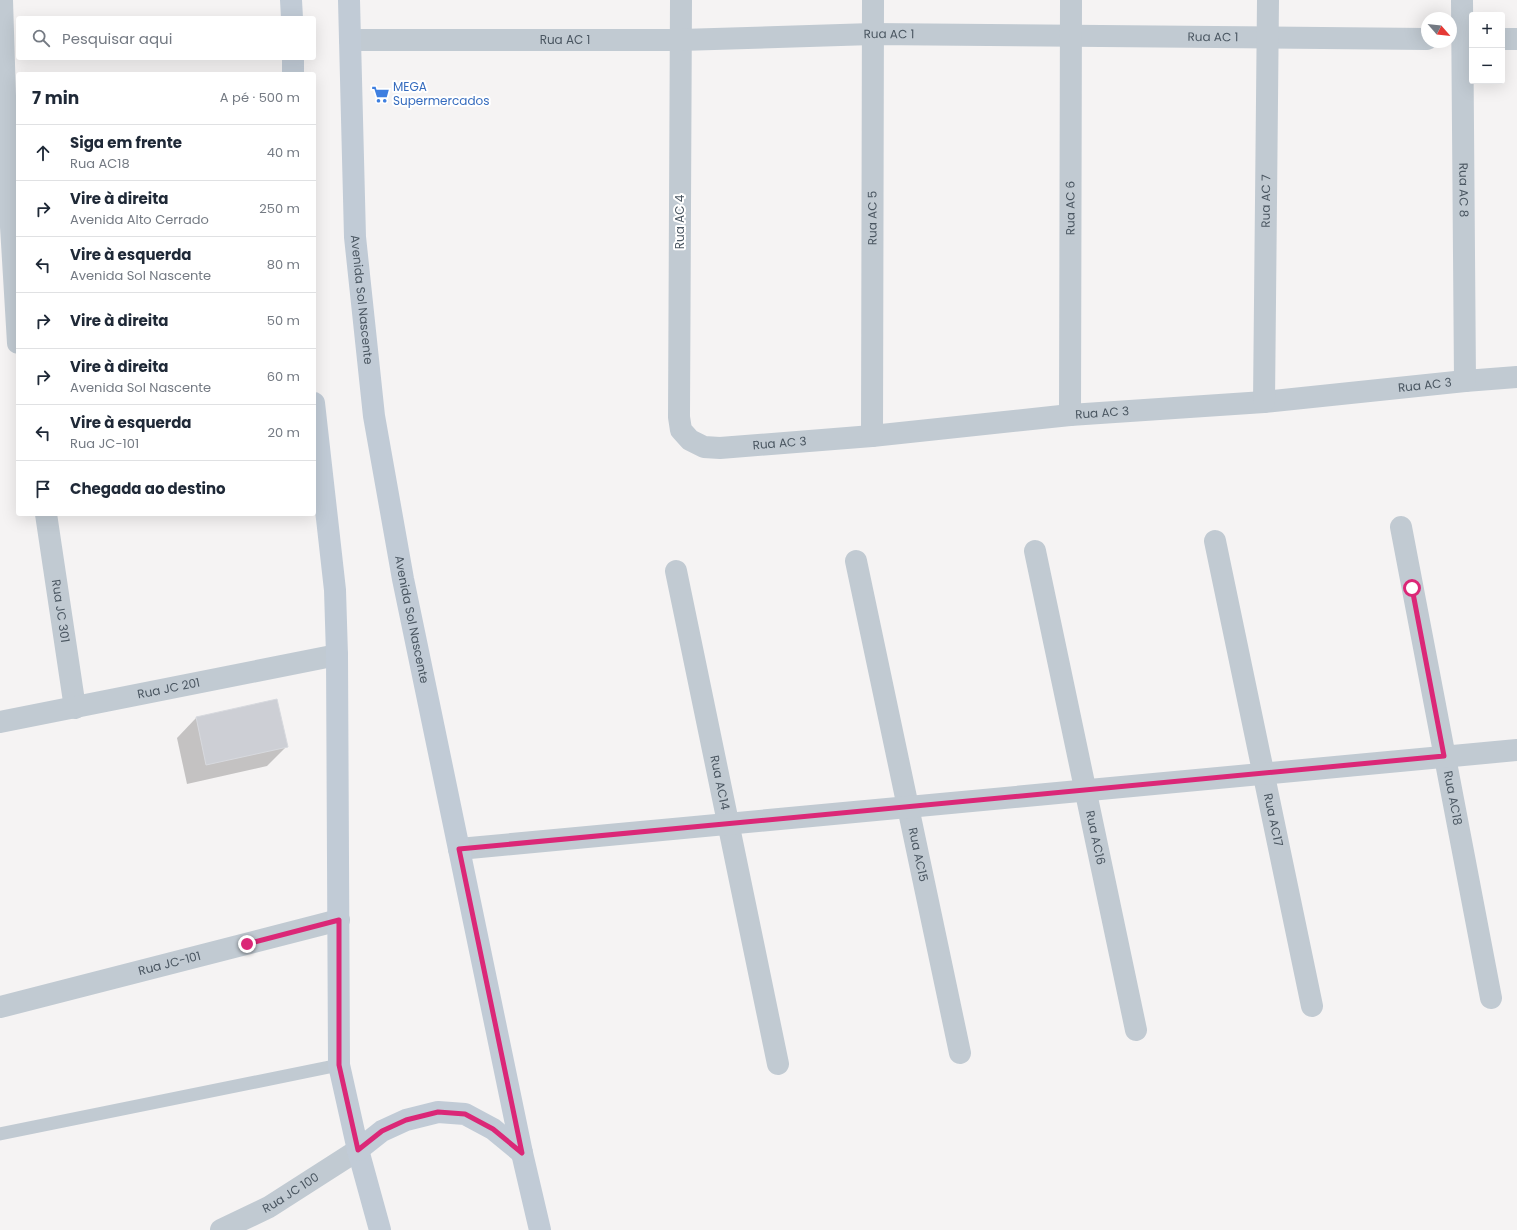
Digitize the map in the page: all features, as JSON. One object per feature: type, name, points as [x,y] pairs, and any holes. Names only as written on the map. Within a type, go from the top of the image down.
[{"type":"street","points":[[2,0],[7,160],[16,310]]},
{"type":"street","points":[[291,0],[292,16]]},
{"type":"street","name":"Avenida Sol Nascente","points":[[349,0],[355,237],[374,416],[402,578],[522,1153],[540,1230]]},
{"type":"street","name":"Rua AC 4","points":[[681,0],[679,417],[681,430],[690,440]]},
{"type":"street","name":"Rua AC 5","points":[[872,436],[873,0]]},
{"type":"street","name":"Rua AC 6","points":[[1070,415],[1071,0]]},
{"type":"street","name":"Rua AC 7","points":[[1264,402],[1268,0]]},
{"type":"street","name":"Rua AC 8","points":[[1462,0],[1465,381]]},
{"type":"street","name":"Rua AC 1","points":[[350,40],[680,40],[872,34],[1421,39]]},
{"type":"street","points":[[1505,39],[1517,39]]},
{"type":"street","points":[[293,60],[293,72]]},
{"type":"street","name":"Rua AC 3","points":[[690,440],[704,448],[720,448],[872,436],[1070,415],[1264,402],[1517,377]]},
{"type":"street","points":[[316,421],[335,590],[337,656],[339,1065],[358,1150],[380,1230]]},
{"type":"street","name":"Rua JC 301","points":[[46,516],[75,708]]},
{"type":"street","name":"Rua AC18","points":[[1401,527],[1490,998]]},
{"type":"street","name":"Rua AC17","points":[[1215,541],[1312,1006]]},
{"type":"street","name":"Rua AC16","points":[[1035,551],[1136,1030]]},
{"type":"street","name":"Rua AC15","points":[[856,561],[960,1053]]},
{"type":"street","name":"Rua AC14","points":[[676,571],[778,1064]]},
{"type":"street","name":"Rua JC 201","points":[[0,722],[337,656]]},
{"type":"street","points":[[459,849],[1517,750]]},
{"type":"street","name":"Rua JC-101","points":[[0,1007],[339,920]]},
{"type":"street","points":[[358,1150],[382,1131],[406,1120],[438,1112],[465,1114],[493,1129],[522,1153]]},
{"type":"street","name":"Rua JC 100","points":[[221,1230],[269,1207],[358,1150]]},
{"type":"lane","points":[[0,1134],[339,1065]]},
{"type":"building","points":[[277,699],[288,747],[206,765],[196,717]]},
{"type":"place","name":"MEGA Supermercados","points":[[380,94]]},
{"type":"route","points":[[247,944],[339,920],[339,1065],[358,1150],[382,1131],[406,1120],[438,1112],[465,1114],[493,1129],[522,1153],[459,849],[1444,756],[1412,588]]}]
